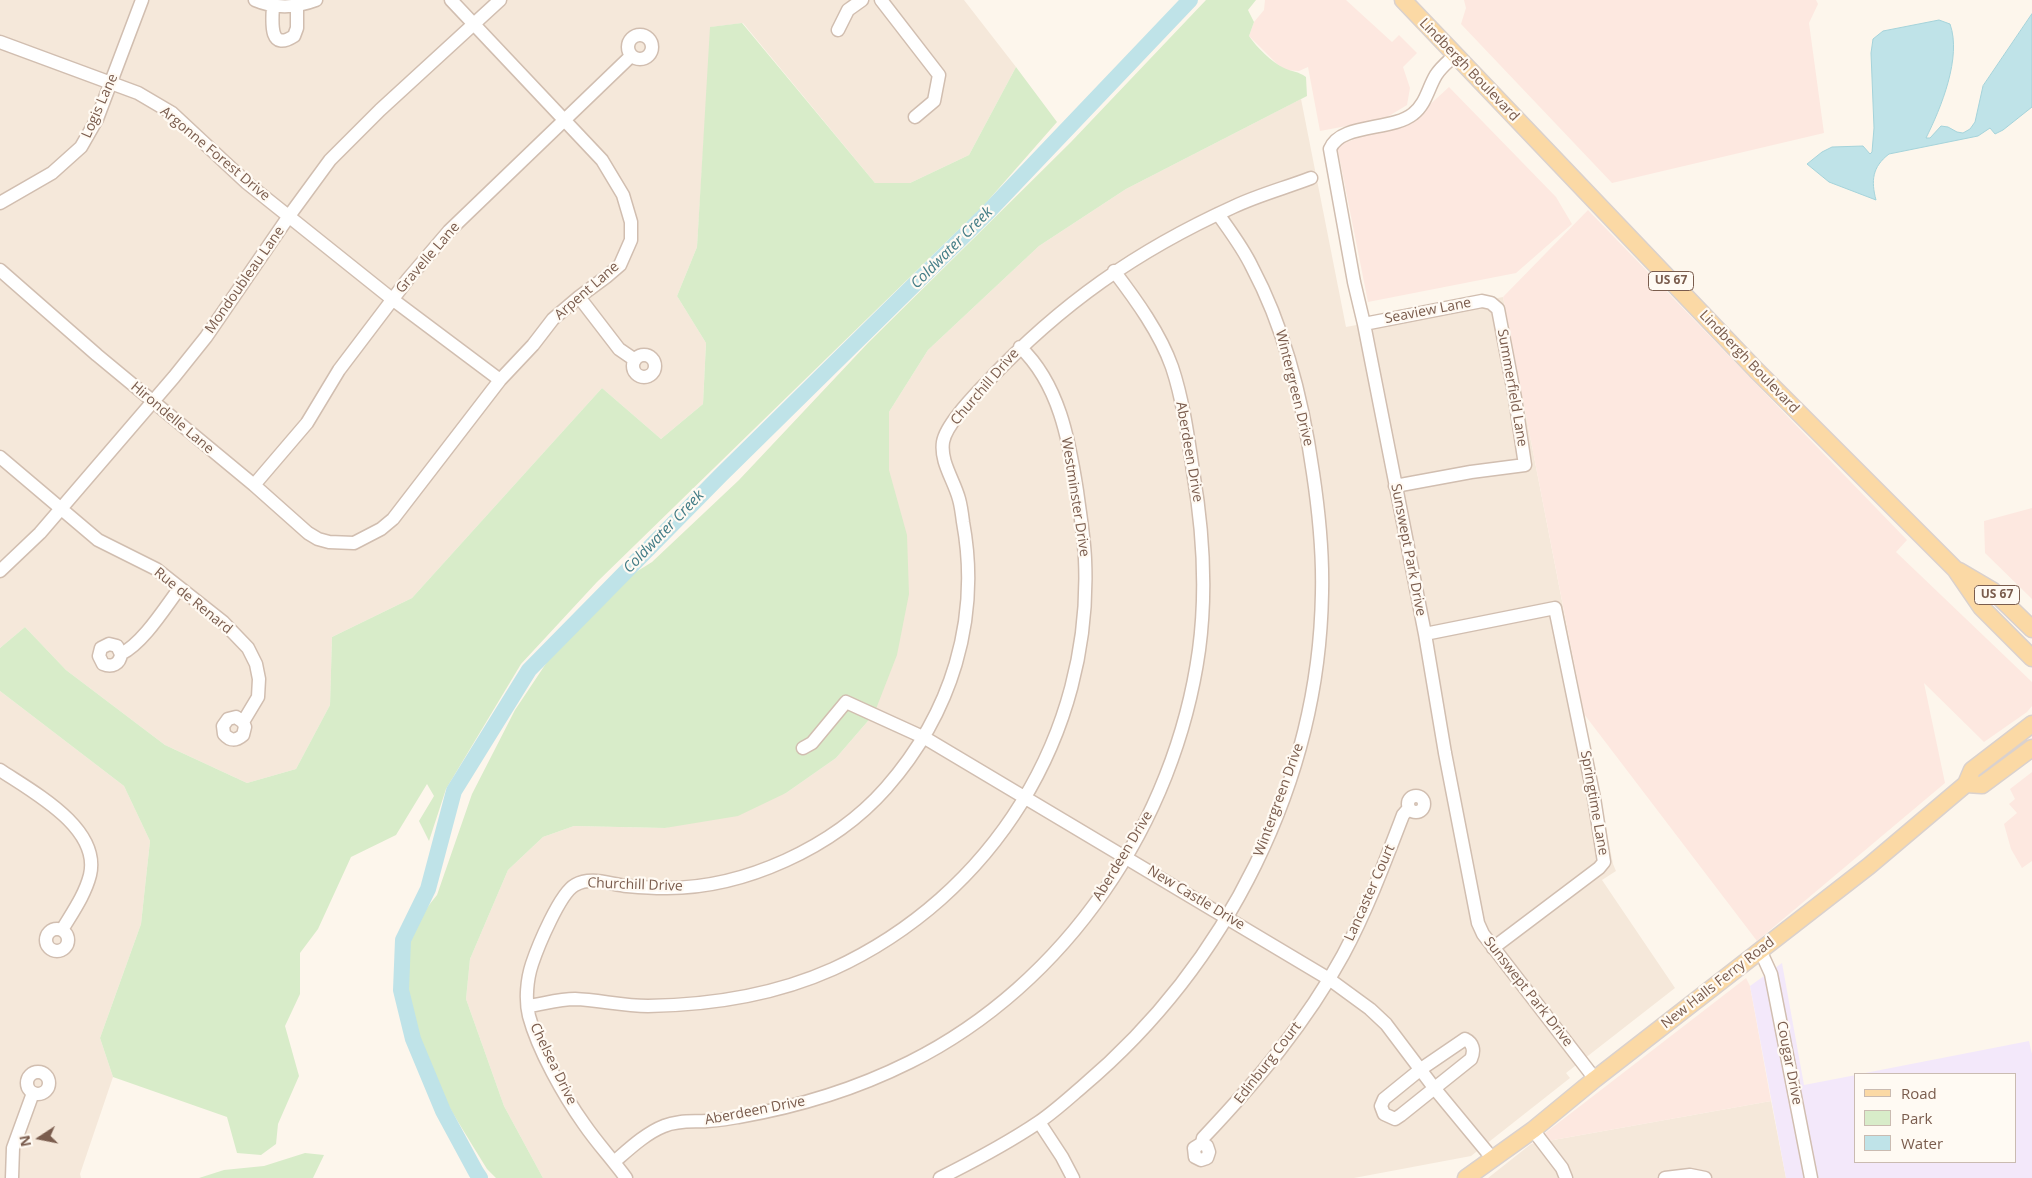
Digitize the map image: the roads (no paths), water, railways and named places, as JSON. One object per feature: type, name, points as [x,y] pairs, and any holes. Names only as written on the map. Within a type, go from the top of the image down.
[{"type":"main road","name":"Lindbergh Boulevard","points":[[1403,0],[1762,376],[1955,568],[1981,607],[2032,658]]},
{"type":"main road","name":"Lindbergh Boulevard","points":[[1955,568],[1993,591],[2032,629]]},
{"type":"main road","name":"New Halls Ferry Road","points":[[1466,1178],[1533,1130],[1595,1079],[1869,866],[1966,784],[1972,770],[2032,724]]},
{"type":"main road","name":"New Halls Ferry Road","points":[[1966,784],[1982,785],[2032,748]]},
{"type":"street","name":"Logis Lane","points":[[0,203],[52,173],[81,147],[97,119],[142,0]]},
{"type":"street","points":[[255,0],[273,6],[297,6],[316,0]]},
{"type":"street","name":"Arpent Lane","points":[[354,543],[381,529],[393,518],[500,380],[533,345],[553,319],[620,265],[631,240],[631,222],[623,195],[602,160],[451,0]]},
{"type":"street","name":"Mondoubleau Lane","points":[[0,570],[40,533],[206,337],[330,160],[380,110],[500,0]]},
{"type":"street","points":[[838,30],[848,10],[862,0]]},
{"type":"street","points":[[881,0],[939,75],[938,90],[934,101],[915,117]]},
{"type":"street","points":[[273,6],[272,30],[280,41],[288,40],[294,36],[297,28],[297,6]]},
{"type":"street","name":"Argonne Forest Drive","points":[[0,42],[138,93],[172,113],[247,183],[392,299],[500,380]]},
{"type":"street","name":"Sunswept Park Drive","points":[[1455,55],[1438,72],[1424,102],[1413,114],[1398,123],[1369,127],[1340,137],[1333,142],[1330,149],[1354,282],[1364,324],[1424,634],[1475,910],[1483,934],[1595,1079]]},
{"type":"street","name":"Gravelle Lane","points":[[254,485],[307,423],[339,370],[392,299],[448,231],[631,56]]},
{"type":"street","name":"Churchill Drive","points":[[574,886],[582,882],[594,881],[667,889],[733,878],[777,865],[795,857],[832,835],[868,806],[899,772],[924,738],[940,709],[960,651],[967,608],[969,565],[960,500],[943,457],[943,444],[946,434],[968,403],[1020,347],[1114,271],[1169,238],[1234,206],[1311,178]]},
{"type":"street","name":"Wintergreen Drive","points":[[940,1178],[969,1164],[1039,1122],[1096,1074],[1152,1020],[1191,972],[1227,917],[1258,860],[1293,770],[1313,680],[1322,593],[1317,504],[1308,441],[1291,365],[1270,302],[1238,243],[1218,214]]},
{"type":"street","name":"Hirondelle Lane","points":[[0,270],[152,402],[254,485],[296,523],[318,539],[342,544],[354,543]]},
{"type":"street","name":"Aberdeen Drive","points":[[614,1162],[667,1124],[738,1117],[800,1104],[879,1075],[910,1062],[932,1049],[962,1031],[1008,998],[1045,964],[1081,921],[1126,856],[1158,796],[1174,754],[1187,709],[1199,650],[1202,623],[1203,567],[1200,511],[1183,414],[1171,366],[1151,326],[1114,271]]},
{"type":"street","points":[[579,297],[619,349],[634,360]]},
{"type":"street","name":"Seaview Lane","points":[[1364,324],[1482,301],[1491,303]]},
{"type":"street","name":"Summerfield Lane","points":[[1395,486],[1470,472],[1525,465],[1515,398],[1498,308],[1491,303]]},
{"type":"street","name":"Westminster Drive","points":[[528,1006],[573,999],[648,1006],[724,1001],[784,987],[832,969],[883,941],[946,895],[1001,834],[1025,799],[1054,740],[1075,670],[1084,614],[1085,561],[1074,474],[1063,423],[1051,389],[1043,374],[1033,359],[1020,347]]},
{"type":"street","name":"Rue de Renard","points":[[0,457],[61,508],[79,526],[98,540],[156,569],[223,622],[248,648],[256,664],[259,679],[258,697],[244,722]]},
{"type":"street","points":[[121,654],[130,649],[179,589]]},
{"type":"street","name":"Springtime Lane","points":[[1424,634],[1555,608],[1594,798],[1604,862],[1599,868],[1493,948]]},
{"type":"street","name":"New Castle Drive","points":[[803,748],[812,743],[846,702],[924,738],[1025,799],[1126,856],[1329,978],[1370,1008],[1386,1024],[1435,1089],[1492,1158]]},
{"type":"street","points":[[0,770],[76,826],[91,858],[90,874],[84,892],[62,930]]},
{"type":"street","name":"Lancaster Court","points":[[1329,978],[1356,929],[1382,870],[1403,815],[1408,808]]},
{"type":"street","name":"Chelsea Drive","points":[[574,886],[566,891],[531,966],[528,1006],[542,1048],[571,1104],[594,1139],[626,1178]]},
{"type":"street","name":"Cougar Drive","points":[[1760,950],[1772,974],[1811,1178]]},
{"type":"street","name":"Edinburg Court","points":[[1202,1143],[1203,1138],[1236,1104],[1279,1053],[1329,978]]},
{"type":"street","points":[[1465,1039],[1470,1042],[1474,1053],[1472,1059],[1395,1119],[1384,1114],[1381,1106],[1384,1099],[1421,1069],[1459,1042],[1465,1039]]},
{"type":"street","points":[[12,1178],[13,1148],[33,1093]]},
{"type":"street","points":[[1039,1122],[1073,1178]]},
{"type":"street","points":[[1533,1130],[1562,1168],[1566,1178]]},
{"type":"street","points":[[1665,1178],[1690,1175],[1705,1178]]},
{"type":"water","points":[[2032,14],[2032,107],[2003,130],[1995,134],[1990,128],[1978,136],[1889,154],[1879,164],[1874,175],[1876,200],[1829,182],[1807,164],[1832,147],[1863,146],[1870,154],[1872,152],[1874,128],[1871,53],[1873,39],[1883,31],[1939,20],[1950,24],[1953,37],[1952,67],[1938,112],[1926,138],[1930,138],[1941,126],[1963,133],[1970,129],[1975,122],[1983,86]]},
{"type":"waterway","name":"Coldwater Creek","points":[[480,1178],[443,1111],[413,1039],[401,990],[403,940],[428,889],[454,791],[529,670],[720,476],[989,211],[1190,0]]}]
